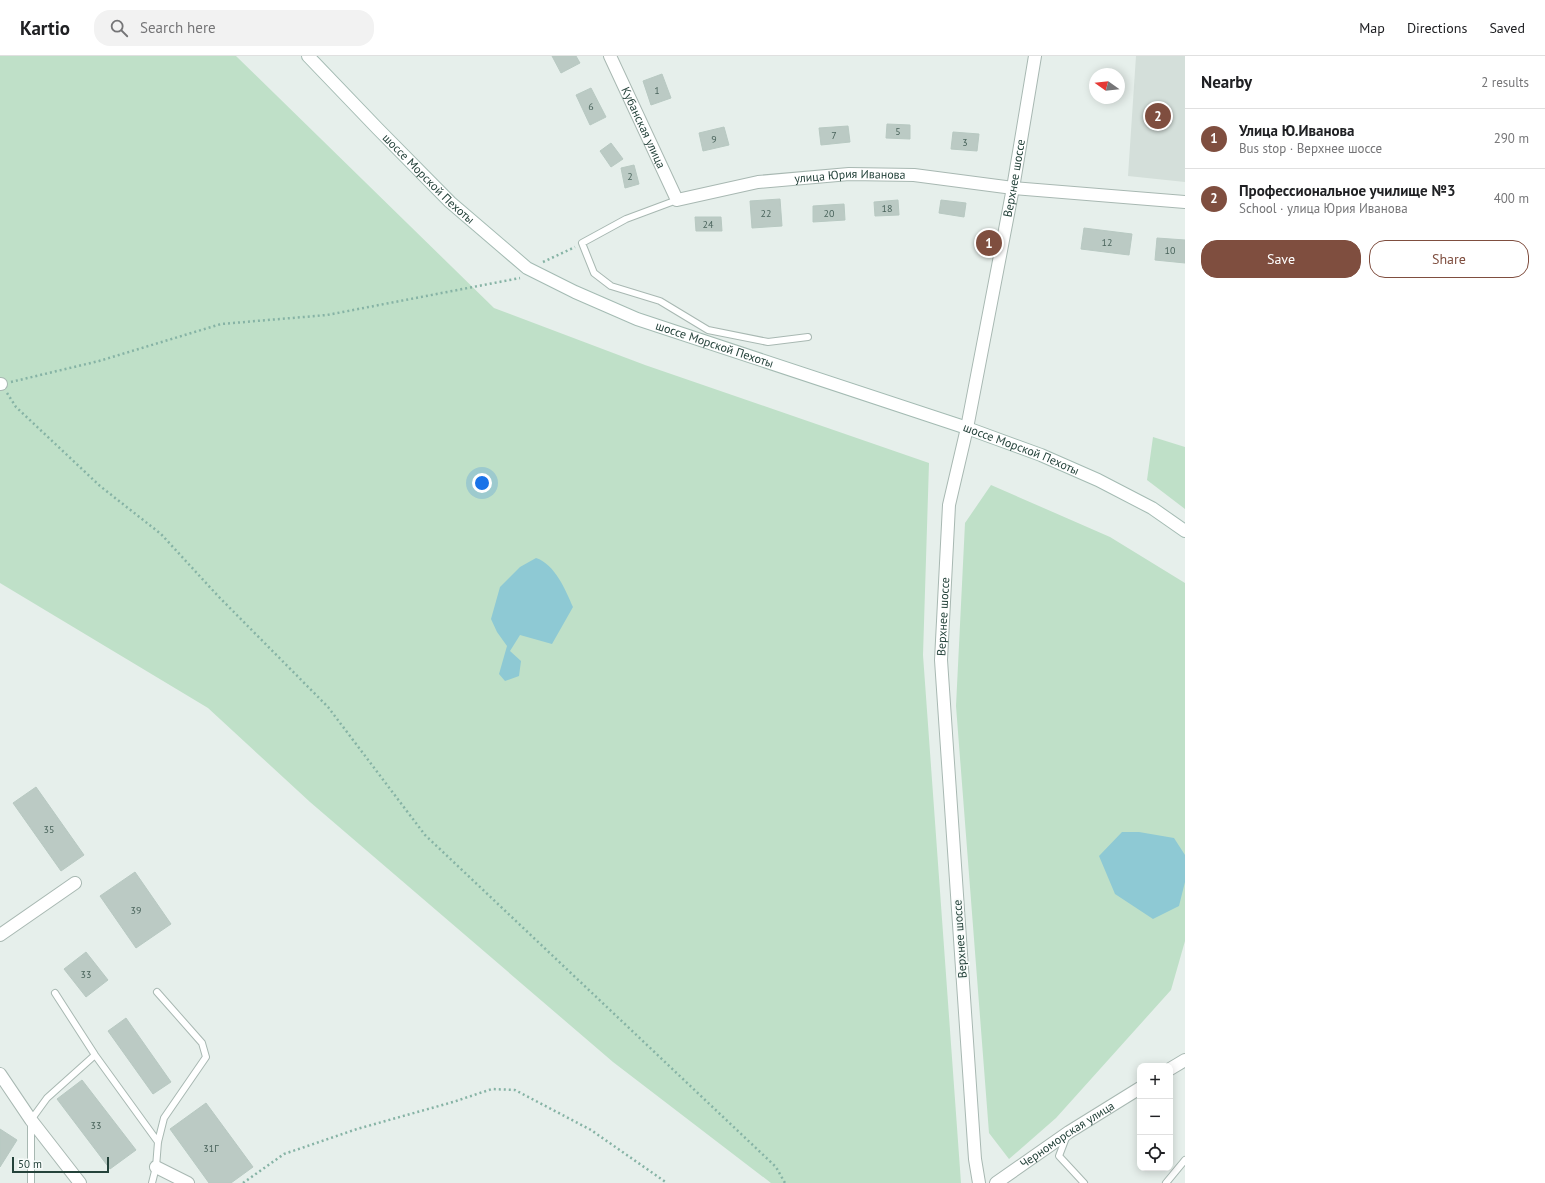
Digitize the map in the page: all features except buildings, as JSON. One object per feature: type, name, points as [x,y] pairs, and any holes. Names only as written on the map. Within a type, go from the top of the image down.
[{"type":"street","name":"шоссе Морской Пехоты","points":[[308,56],[450,202],[527,268],[575,292],[636,319],[967,428],[1041,455],[1098,480],[1152,508],[1185,531]]},
{"type":"street","name":"Кубанская улица","points":[[610,56],[677,200]]},
{"type":"street","name":"Верхнее шоссе","points":[[979,1183],[975,1151],[941,660],[949,505],[967,428],[1013,188],[1035,56]]},
{"type":"street","name":"улица Юрия Иванова","points":[[677,200],[758,182],[849,174],[914,175],[1013,188],[1185,202]]},
{"type":"street","points":[[0,935],[75,883]]},
{"type":"street","points":[[1173,1067],[1185,1060]]},
{"type":"street","points":[[0,1074],[31,1120],[80,1183]]},
{"type":"street","name":"Черноморская улица","points":[[996,1183],[1069,1132],[1137,1090]]},
{"type":"street","points":[[156,1167],[188,1183]]},
{"type":"lane","name":"улица Юрия Иванова","points":[[582,243],[626,219],[677,200]]},
{"type":"lane","points":[[582,243],[594,273],[611,286],[660,301],[708,330],[768,342],[808,337]]},
{"type":"lane","points":[[152,1183],[156,1167],[158,1142],[164,1118],[206,1058],[202,1043],[157,992]]},
{"type":"lane","points":[[55,993],[95,1055],[158,1142]]},
{"type":"lane","points":[[31,1183],[31,1120],[47,1098],[95,1055]]},
{"type":"lane","points":[[1069,1132],[1059,1156],[1084,1183]]},
{"type":"lane","points":[[1166,1183],[1185,1160]]},
{"type":"path","points":[[537,265],[582,243]]},
{"type":"path","points":[[521,278],[327,315],[221,324],[99,361],[0,384],[16,407],[94,481],[161,534],[218,596],[328,707],[425,835],[776,1167],[785,1183]]},
{"type":"path","points":[[243,1183],[284,1154],[357,1129],[453,1102],[492,1089],[515,1090],[591,1130],[667,1183]]},
{"type":"shaded area","points":[[1136,56],[1185,56],[1185,182],[1128,176]]},
{"type":"green space","points":[[0,56],[236,56],[494,308],[645,365],[929,463],[923,655],[961,1183],[771,1183],[613,1062],[310,802],[208,708],[0,583]]},
{"type":"green space","points":[[1153,437],[1185,447],[1185,509],[1147,480]]},
{"type":"green space","points":[[991,485],[1110,537],[1185,583],[1185,941],[1171,990],[1056,1118],[1009,1159],[989,1133],[956,706],[965,523]]},
{"type":"water","points":[[536,558],[543,561],[554,572],[563,586],[573,607],[552,644],[520,635],[510,651],[521,661],[519,676],[505,681],[499,674],[507,646],[497,632],[491,619],[500,587],[520,567]]},
{"type":"water","points":[[1122,832],[1139,832],[1174,838],[1185,855],[1185,882],[1179,906],[1153,919],[1115,894],[1099,856]]},
{"type":"place","name":"Профессиональное училище №3","points":[[1158,116]]},
{"type":"place","name":"Улица Ю.Иванова","points":[[989,243]]}]
